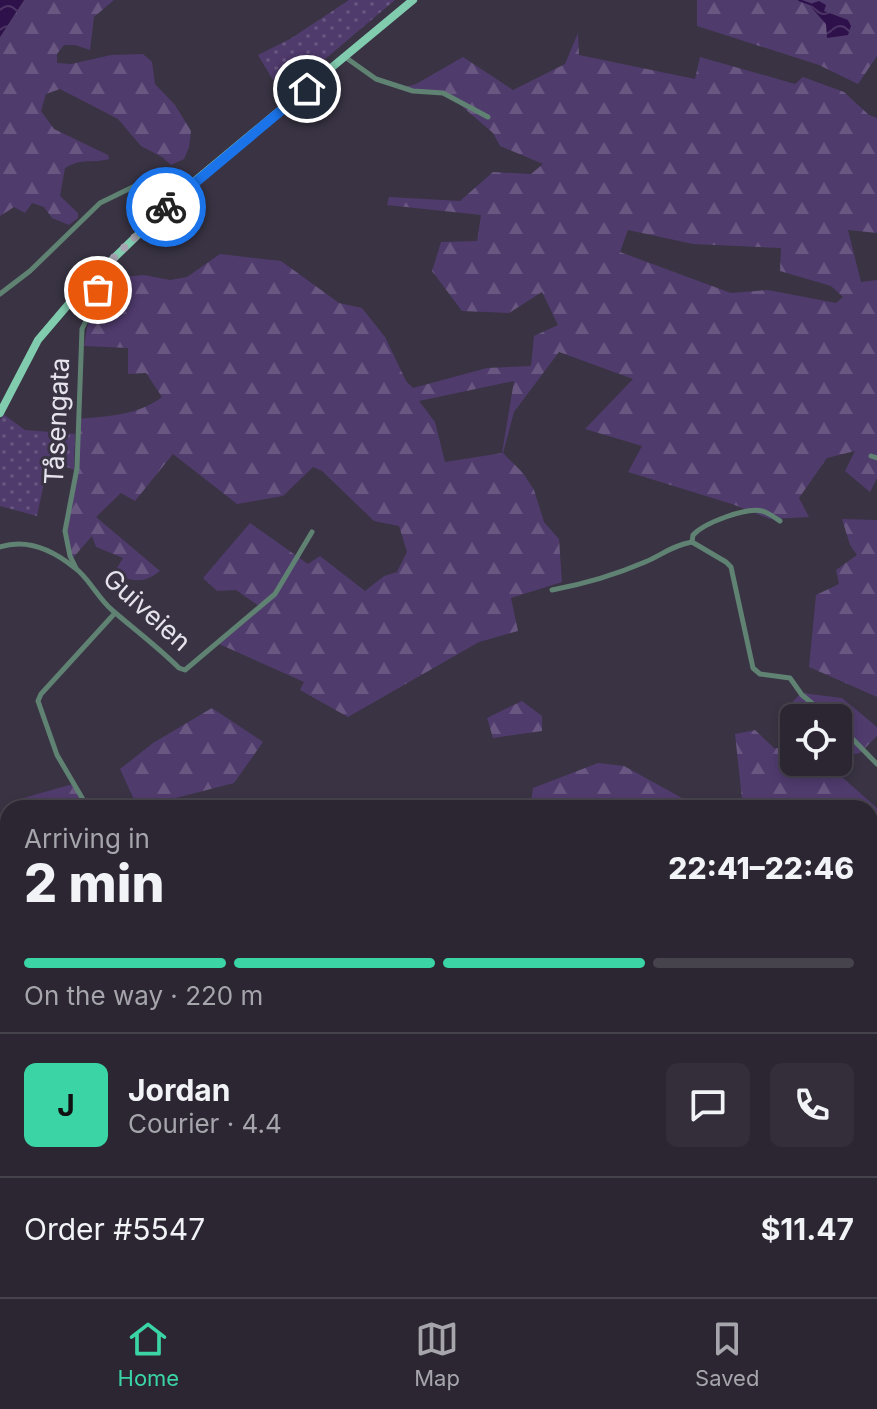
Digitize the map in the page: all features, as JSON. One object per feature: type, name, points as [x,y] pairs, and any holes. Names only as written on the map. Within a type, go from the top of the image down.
[{"type":"main road","points":[[0,413],[38,340],[92,279],[194,182],[413,0]]},
{"type":"street","points":[[345,57],[376,79],[413,91],[443,93],[488,117]]},
{"type":"street","points":[[0,294],[30,271],[90,210],[108,198],[137,185],[183,174],[194,182]]},
{"type":"street","name":"Tåsengata","points":[[76,568],[65,531],[77,468],[82,329],[99,293],[92,279]]},
{"type":"street","points":[[692,542],[693,535],[707,524],[744,512],[761,511],[780,521]]},
{"type":"street","name":"Guiveien","points":[[0,547],[14,542],[33,544],[76,568],[115,613],[152,641],[179,668],[189,669],[275,594],[312,532]]},
{"type":"street","points":[[552,590],[601,579],[649,561],[671,547],[692,542],[731,567],[753,668],[760,674],[790,678],[813,704]]},
{"type":"street","points":[[83,800],[57,755],[38,701],[115,613]]},
{"type":"street","points":[[852,738],[877,764]]},
{"type":"green space","points":[[24,0],[114,0],[94,17],[90,50],[64,45],[57,54],[57,63],[71,64],[111,55],[143,54],[152,62],[155,84],[175,105],[191,131],[184,159],[171,165],[141,146],[118,119],[60,89],[46,94],[41,111],[54,129],[108,155],[109,159],[77,163],[65,168],[60,196],[78,213],[78,218],[69,225],[52,218],[44,207],[32,203],[25,213],[14,207],[0,216],[0,37]]},
{"type":"green space","points":[[349,0],[395,0],[318,65],[309,54],[273,80],[258,55],[290,39]]},
{"type":"green space","points":[[697,0],[877,0],[877,56],[858,84],[819,65],[697,26]]},
{"type":"green space","points":[[578,33],[579,55],[695,79],[700,57],[795,84],[803,77],[844,92],[869,115],[877,118],[877,233],[848,230],[861,282],[877,280],[877,478],[870,492],[845,471],[855,451],[827,458],[799,498],[809,517],[770,519],[628,472],[642,446],[585,429],[633,379],[559,352],[514,412],[503,453],[523,473],[534,490],[544,522],[559,539],[562,582],[511,598],[518,631],[479,642],[348,717],[300,690],[304,682],[219,644],[259,606],[236,590],[217,591],[203,578],[250,523],[308,564],[320,556],[365,591],[384,576],[397,572],[407,552],[399,526],[374,521],[322,471],[313,467],[283,496],[237,504],[173,454],[135,501],[121,493],[96,517],[160,571],[143,580],[124,578],[117,568],[123,558],[96,547],[92,536],[72,559],[66,529],[74,487],[77,419],[132,412],[162,397],[146,373],[128,374],[128,348],[84,346],[89,317],[104,296],[102,279],[144,275],[170,280],[187,277],[220,254],[281,261],[339,303],[362,308],[385,337],[406,381],[413,388],[487,368],[531,366],[534,336],[558,325],[542,292],[509,313],[462,311],[432,271],[441,242],[477,241],[481,215],[387,205],[389,197],[460,201],[493,172],[531,174],[543,164],[500,146],[493,133],[450,96],[406,87],[463,57],[513,90],[565,64]],"holes":[[[628,230],[693,244],[781,248],[780,271],[831,286],[843,297],[836,303],[768,290],[731,293],[620,252]],[[514,381],[502,453],[445,462],[435,422],[419,401]]]},
{"type":"green space","points":[[3,414],[25,430],[75,434],[74,470],[49,459],[37,516],[0,506],[0,420]]},
{"type":"green space","points":[[842,519],[877,520],[877,697],[809,667],[816,595],[839,584],[836,570],[857,555],[850,545]]},
{"type":"green space","points":[[801,693],[842,698],[849,704],[791,704]]},
{"type":"green space","points":[[522,701],[542,716],[542,731],[493,738],[487,718]]},
{"type":"green space","points":[[852,706],[877,727],[877,736],[860,753],[852,755]]},
{"type":"green space","points":[[212,708],[263,742],[234,783],[168,800],[134,800],[120,769],[153,743]]},
{"type":"green space","points":[[755,730],[774,748],[780,748],[780,776],[841,776],[868,800],[742,800],[735,734]]},
{"type":"green space","points":[[598,763],[624,766],[686,800],[531,800],[533,788]]},
{"type":"green space","points":[[73,784],[83,800],[21,800]]},
{"type":"water","points":[[0,0],[24,0],[0,37]]},
{"type":"water","points":[[819,1],[826,5],[824,11],[848,20],[851,26],[848,35],[827,38],[826,24],[810,6]]},
{"type":"waterway","points":[[799,0],[810,4]]},
{"type":"way so far","points":[[98,290],[92,279],[166,207]]},
{"type":"route","points":[[166,207],[307,89]]}]
